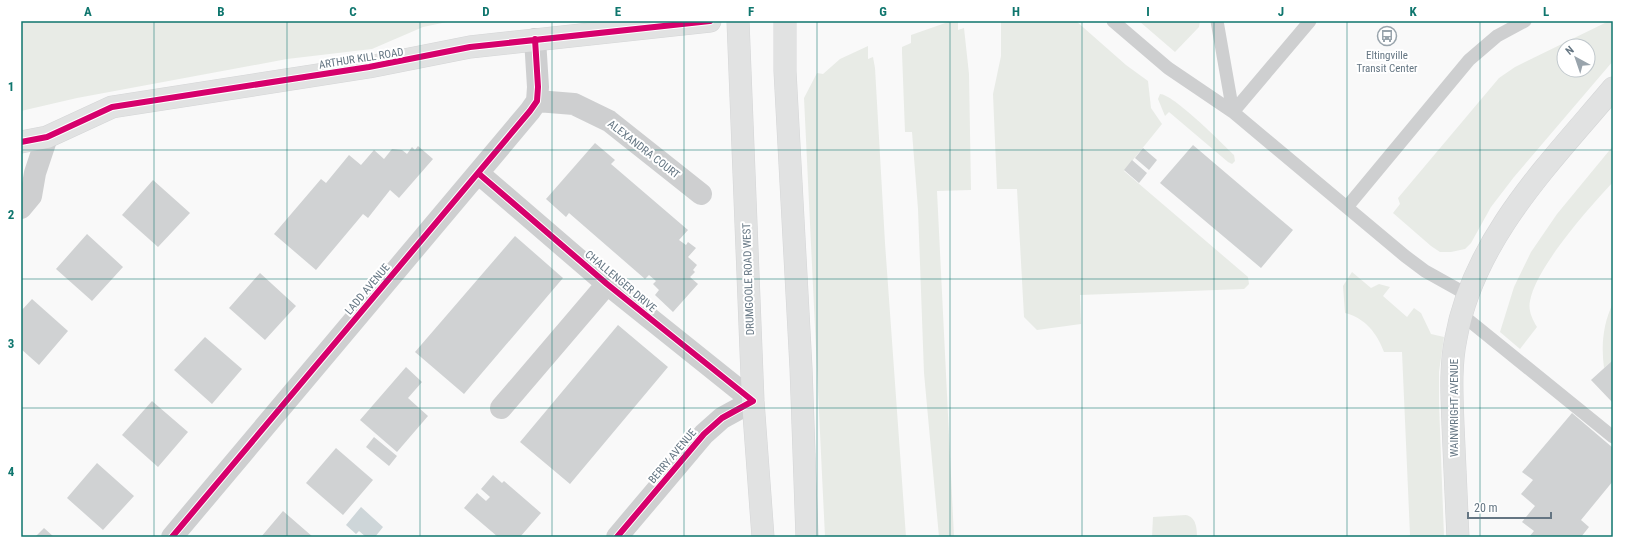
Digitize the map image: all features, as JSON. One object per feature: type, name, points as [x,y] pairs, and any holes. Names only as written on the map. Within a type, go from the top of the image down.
[{"type":"main road","name":"ARTHUR KILL ROAD","points":[[21,142],[47,137],[112,107],[369,67],[470,47],[710,21]]},
{"type":"main road","name":"DRUMGOOLE ROAD WEST","points":[[738,21],[753,401],[763,537]]},
{"type":"main road","points":[[785,21],[785,71],[801,368],[807,537]]},
{"type":"main road","name":"WAINWRIGHT AVENUE","points":[[1458,537],[1452,398],[1455,339],[1464,305],[1491,245],[1514,209],[1545,169],[1613,88]]},
{"type":"street","points":[[535,39],[538,75],[536,101]]},
{"type":"street","name":"LADD AVENUE","points":[[172,537],[524,118],[536,101]]},
{"type":"street","name":"ALEXANDRA COURT","points":[[536,101],[574,104],[609,121],[700,194]]},
{"type":"street","points":[[21,208],[31,196],[35,173],[47,137]]},
{"type":"street","name":"CHALLENGER DRIVE","points":[[478,173],[607,284],[753,401]]},
{"type":"street","name":"CHALLENGER DRIVE","points":[[501,408],[607,284]]},
{"type":"street","name":"BERRY AVENUE","points":[[616,537],[704,434],[722,418],[753,401]]},
{"type":"lane","points":[[1113,21],[1168,68],[1233,112],[1425,271],[1613,437]]},
{"type":"lane","points":[[1218,21],[1233,112]]},
{"type":"lane","points":[[1233,112],[1310,21]]},
{"type":"lane","points":[[1347,207],[1469,60],[1497,36],[1525,21]]},
{"type":"shaded area","points":[[21,21],[447,22],[423,27],[372,49],[287,59],[77,98],[21,111]]},
{"type":"shaded area","points":[[951,21],[958,21],[958,30],[964,28],[969,74],[971,190],[937,191],[954,537],[939,537],[924,373],[918,209],[912,132],[905,132],[902,47],[911,43],[911,35]]},
{"type":"shaded area","points":[[1001,21],[1076,21],[1126,65],[1148,81],[1151,108],[1162,124],[1124,171],[1248,277],[1249,284],[1244,289],[1080,295],[1081,324],[1037,330],[1024,317],[1017,189],[997,189],[993,94],[1001,56]]},
{"type":"shaded area","points":[[1139,21],[1200,21],[1199,27],[1175,52]]},
{"type":"shaded area","points":[[1609,21],[1613,21],[1613,61],[1514,177],[1491,207],[1471,243],[1465,249],[1451,252],[1440,252],[1393,213],[1400,204],[1398,198],[1499,78],[1515,67],[1556,47],[1556,78],[1596,78],[1596,38],[1574,38]]},
{"type":"shaded area","points":[[868,46],[868,59],[873,57],[875,68],[885,243],[906,537],[825,537],[804,98],[817,73],[823,74],[840,59]]},
{"type":"shaded area","points":[[1160,94],[1166,96],[1186,110],[1234,155],[1235,161],[1232,164],[1228,162],[1169,112],[1165,116],[1158,99]]},
{"type":"shaded area","points":[[1613,146],[1613,182],[1565,238],[1542,272],[1534,287],[1530,301],[1531,314],[1537,327],[1520,349],[1500,332],[1514,287],[1531,252],[1557,214]]},
{"type":"shaded area","points":[[1352,272],[1371,288],[1379,284],[1390,287],[1383,296],[1407,317],[1414,308],[1421,313],[1431,334],[1444,337],[1439,372],[1439,403],[1444,537],[1405,537],[1410,535],[1402,352],[1384,352],[1378,339],[1369,327],[1359,319],[1345,313],[1343,286]]},
{"type":"shaded area","points":[[1613,303],[1613,360],[1604,368],[1603,351],[1605,327]]},
{"type":"shaded area","points":[[361,507],[383,527],[375,537],[366,537],[359,531],[356,534],[346,525]]},
{"type":"shaded area","points":[[1186,515],[1194,520],[1197,537],[1152,537],[1153,517]]},
{"type":"building","points":[[595,143],[615,160],[611,164],[688,230],[679,240],[686,245],[688,242],[696,248],[688,257],[697,265],[693,270],[695,272],[690,277],[698,284],[673,312],[655,295],[659,290],[653,284],[656,281],[649,275],[645,279],[569,213],[566,217],[546,199]]},
{"type":"building","points":[[1193,145],[1293,230],[1261,268],[1160,183]]},
{"type":"building","points":[[418,146],[433,159],[399,198],[390,190],[368,218],[363,214],[316,270],[274,234],[321,179],[326,183],[349,155],[361,165],[374,150],[384,159],[392,149],[402,150],[407,154],[412,147],[415,150]]},
{"type":"building","points":[[1143,148],[1157,160],[1149,170],[1135,158]]},
{"type":"building","points":[[1132,160],[1147,173],[1139,183],[1124,170]]},
{"type":"building","points":[[153,180],[190,213],[158,247],[122,215]]},
{"type":"building","points":[[87,234],[123,267],[92,301],[56,269]]},
{"type":"building","points":[[515,236],[563,278],[464,394],[415,352]]},
{"type":"building","points":[[260,273],[296,306],[265,340],[229,308]]},
{"type":"building","points":[[32,299],[68,331],[39,365],[21,349],[21,311]]},
{"type":"building","points":[[618,325],[668,367],[570,484],[520,442]]},
{"type":"building","points":[[205,337],[242,369],[212,404],[174,370]]},
{"type":"building","points":[[1613,360],[1613,400],[1612,402],[1591,380]]},
{"type":"building","points":[[406,367],[422,382],[408,398],[428,416],[397,452],[360,420]]},
{"type":"building","points":[[152,401],[188,432],[158,467],[122,435]]},
{"type":"building","points":[[1572,413],[1613,448],[1613,481],[1581,520],[1589,527],[1581,537],[1529,537],[1534,531],[1522,522],[1535,506],[1521,494],[1533,480],[1522,472]]},
{"type":"building","points":[[374,437],[397,456],[389,466],[366,447]]},
{"type":"building","points":[[336,448],[373,480],[343,515],[306,483]]},
{"type":"building","points":[[97,463],[134,496],[103,530],[67,498]]},
{"type":"building","points":[[493,475],[502,483],[504,481],[541,513],[520,537],[498,537],[464,508],[477,493],[486,501],[490,497],[481,489]]},
{"type":"building","points":[[283,511],[313,537],[261,537]]},
{"type":"building","points":[[44,528],[54,537],[35,537]]},
{"type":"cycle path","points":[[21,142],[47,137],[112,107],[369,67],[470,47],[710,21]]},
{"type":"cycle path","points":[[172,537],[530,111],[537,101],[538,87],[535,39]]},
{"type":"cycle path","points":[[478,173],[607,284],[753,401],[722,418],[704,434],[617,537]]},
{"type":"place","name":"Eltingville Transit Center","points":[[1387,36]]}]
